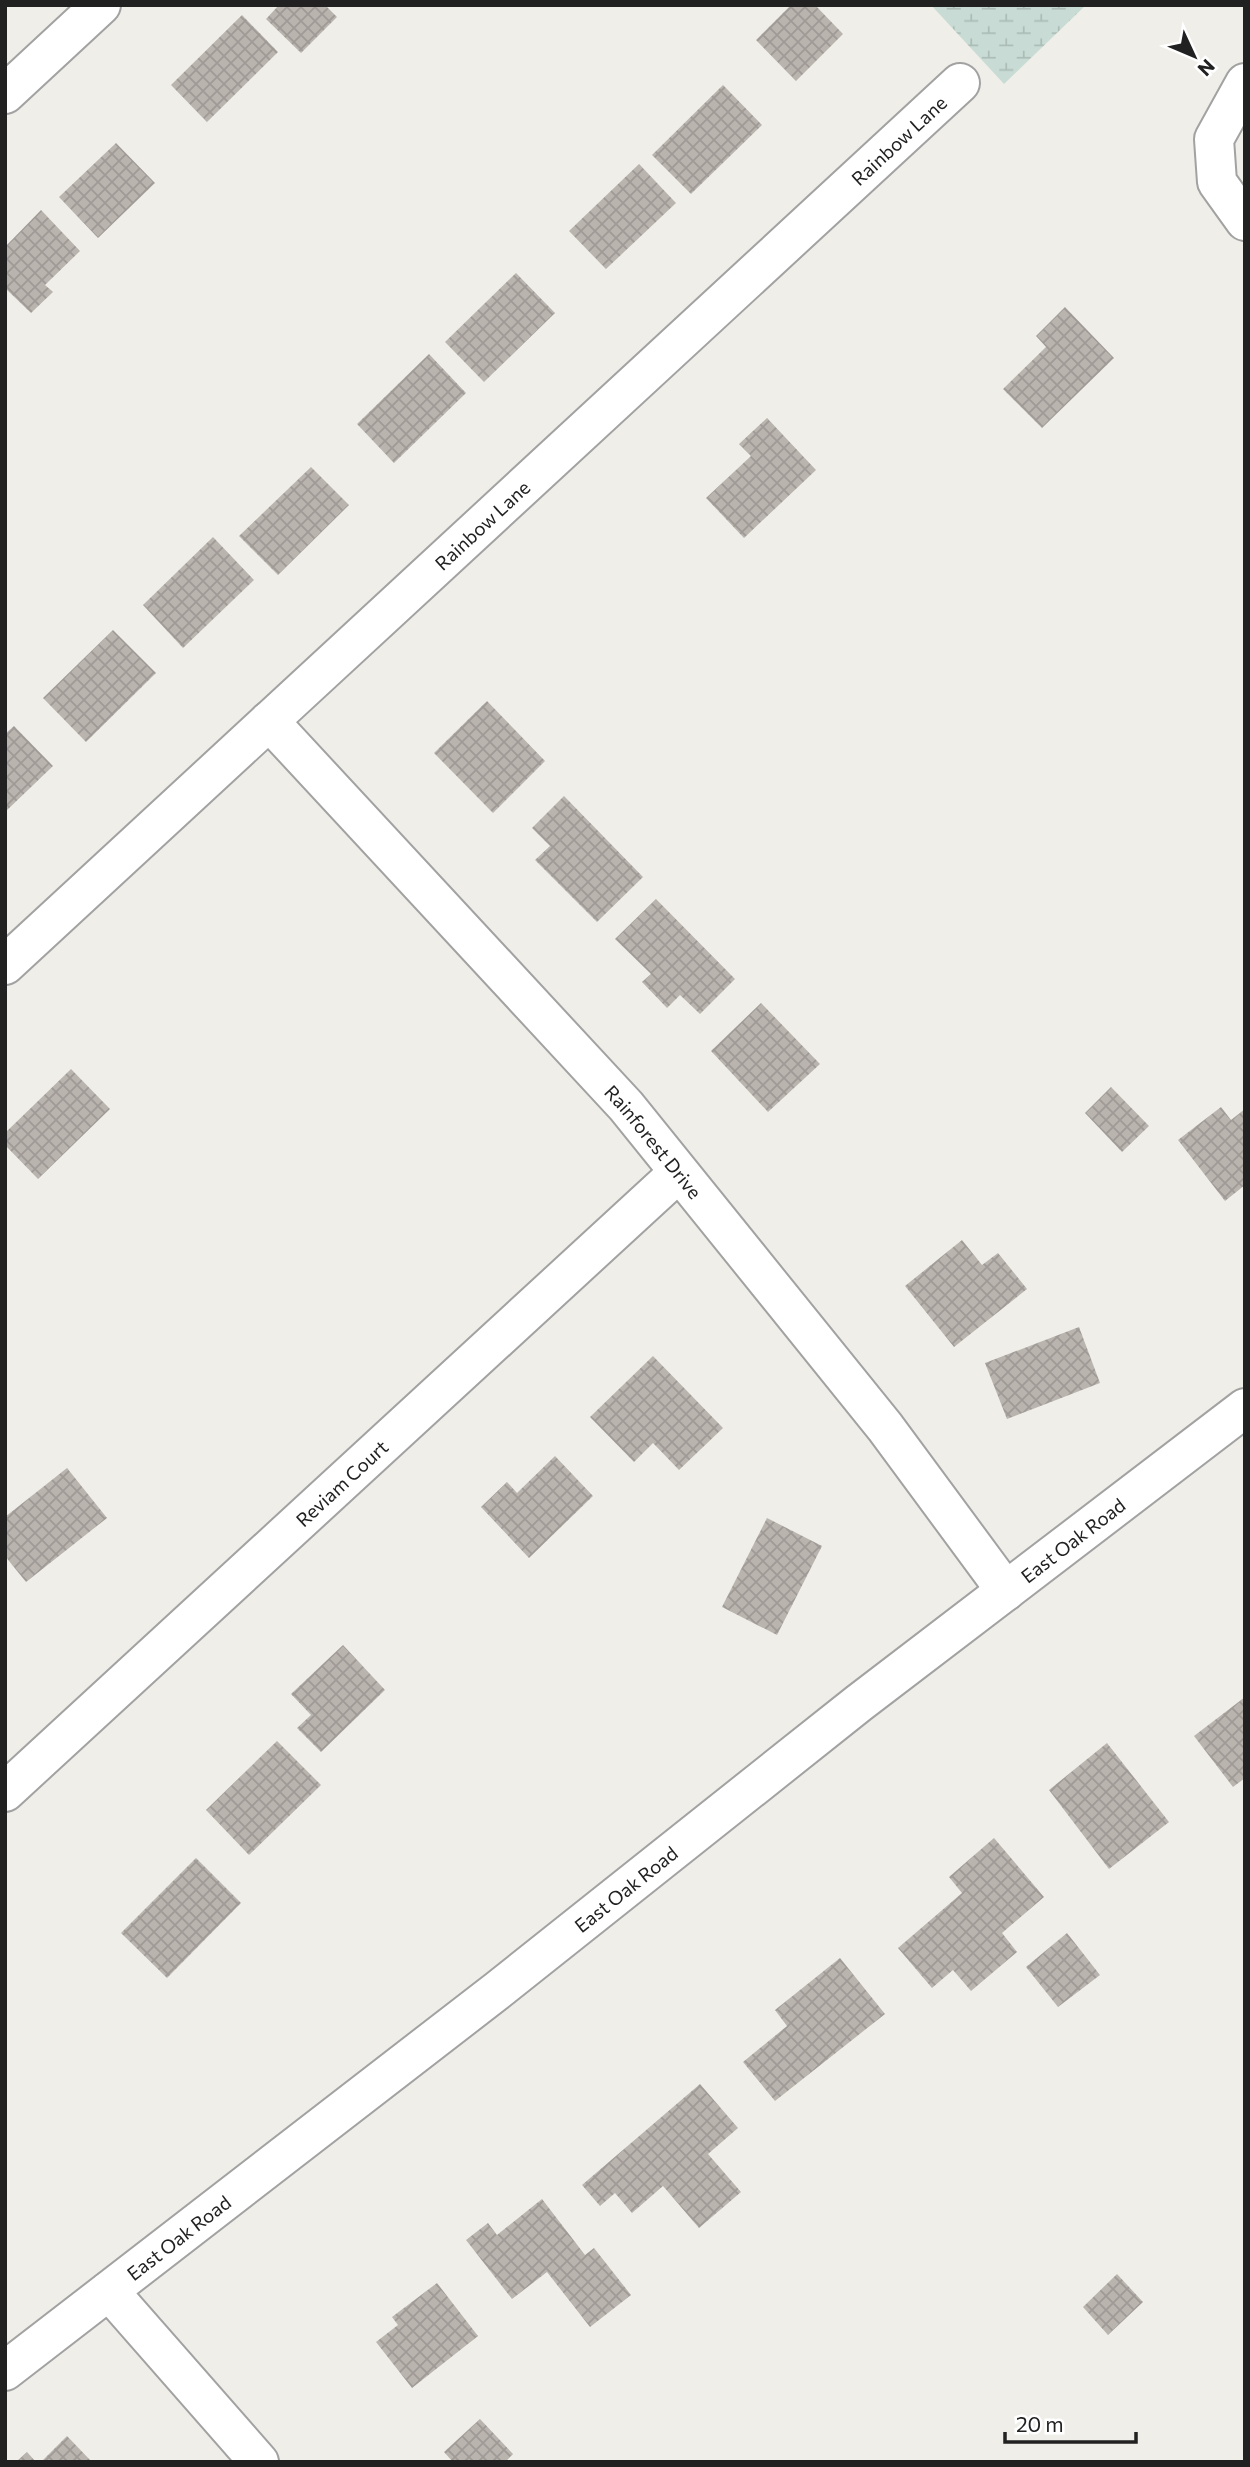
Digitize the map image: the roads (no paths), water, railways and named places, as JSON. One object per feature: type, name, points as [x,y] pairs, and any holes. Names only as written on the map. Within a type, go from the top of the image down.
[{"type":"street","points":[[5,94],[101,5]]},
{"type":"street","name":"Rainbow Lane","points":[[5,965],[960,83]]},
{"type":"street","points":[[1245,83],[1214,139],[1217,182],[1245,221]]},
{"type":"street","name":"Rainforest Drive","points":[[269,721],[626,1106],[885,1427],[1006,1591]]},
{"type":"street","name":"Reviam Court","points":[[5,1792],[678,1173]]},
{"type":"street","name":"East Oak Road","points":[[5,2371],[498,1990],[859,1703],[1245,1408]]},
{"type":"street","points":[[109,2291],[259,2462]]}]
